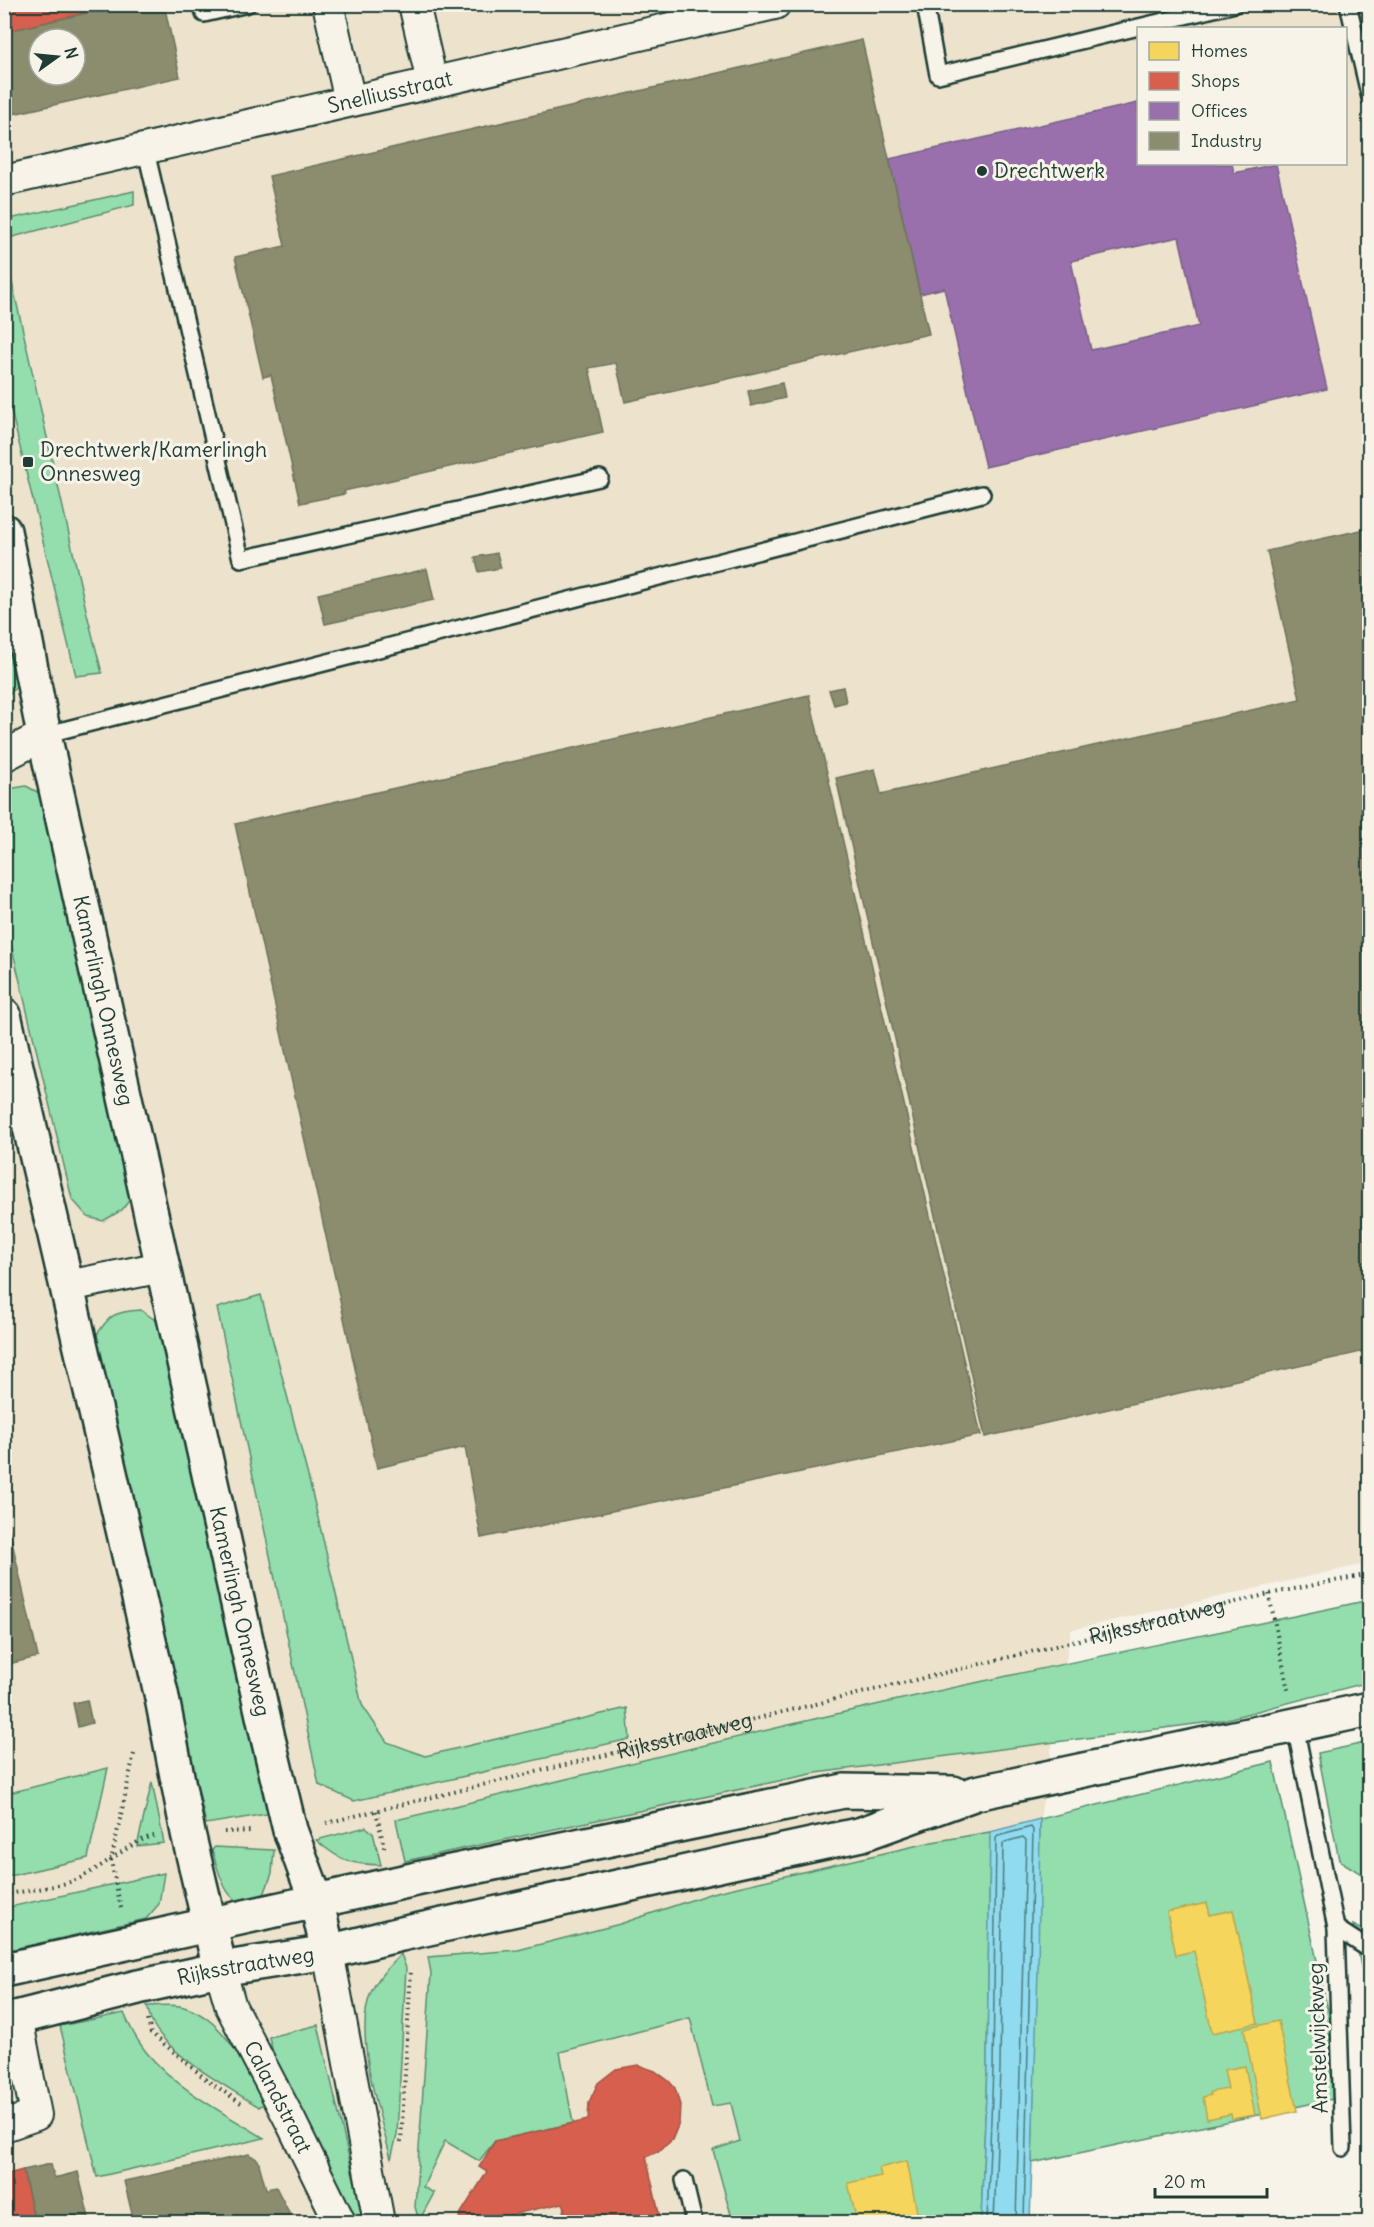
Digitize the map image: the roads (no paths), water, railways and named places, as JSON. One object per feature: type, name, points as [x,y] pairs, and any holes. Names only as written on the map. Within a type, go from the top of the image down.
[{"type":"street","points":[[328,4],[350,100]]},
{"type":"street","points":[[414,4],[432,82]]},
{"type":"street","name":"Snelliusstraat","points":[[4,181],[775,4]]},
{"type":"street","name":"Kamerlingh Onnesweg","points":[[4,531],[44,735],[290,1830],[317,1903],[328,1952]]},
{"type":"street","points":[[4,756],[44,735]]},
{"type":"street","points":[[4,1015],[161,1693],[188,1833],[220,1969]]},
{"type":"street","points":[[68,1286],[162,1267]]},
{"type":"street","name":"Rijksstraatweg","points":[[11,2019],[220,1969],[328,1952],[401,1934],[862,1834],[976,1793],[1370,1709]]},
{"type":"street","name":"Rijksstraatweg","points":[[4,1970],[392,1885],[844,1791],[976,1793]]},
{"type":"street","points":[[328,1952],[380,2223]]},
{"type":"street","name":"Calandstraat","points":[[220,1969],[231,2007],[340,2223]]},
{"type":"street","points":[[4,2127],[36,2115],[11,2019]]},
{"type":"lane","points":[[202,4],[204,14],[248,4]]},
{"type":"lane","points":[[925,4],[938,75],[1137,27]]},
{"type":"lane","points":[[1138,27],[1234,4]]},
{"type":"lane","points":[[1348,4],[1370,98]]},
{"type":"lane","points":[[145,147],[241,559],[600,478]]},
{"type":"lane","points":[[44,735],[982,494]]},
{"type":"lane","name":"Amstelwijckweg","points":[[1295,1726],[1336,1928],[1343,2148]]},
{"type":"lane","points":[[1336,1928],[1370,1950]]},
{"type":"lane","points":[[684,2180],[694,2223]]},
{"type":"water","points":[[1040,1819],[1030,2222],[981,2222],[987,2069],[990,1832]]},
{"type":"place","name":"Drechtwerk","points":[[982,171]]},
{"type":"place","name":"Drechtwerk/Kamerlingh Onnesweg","points":[[28,462]]}]
